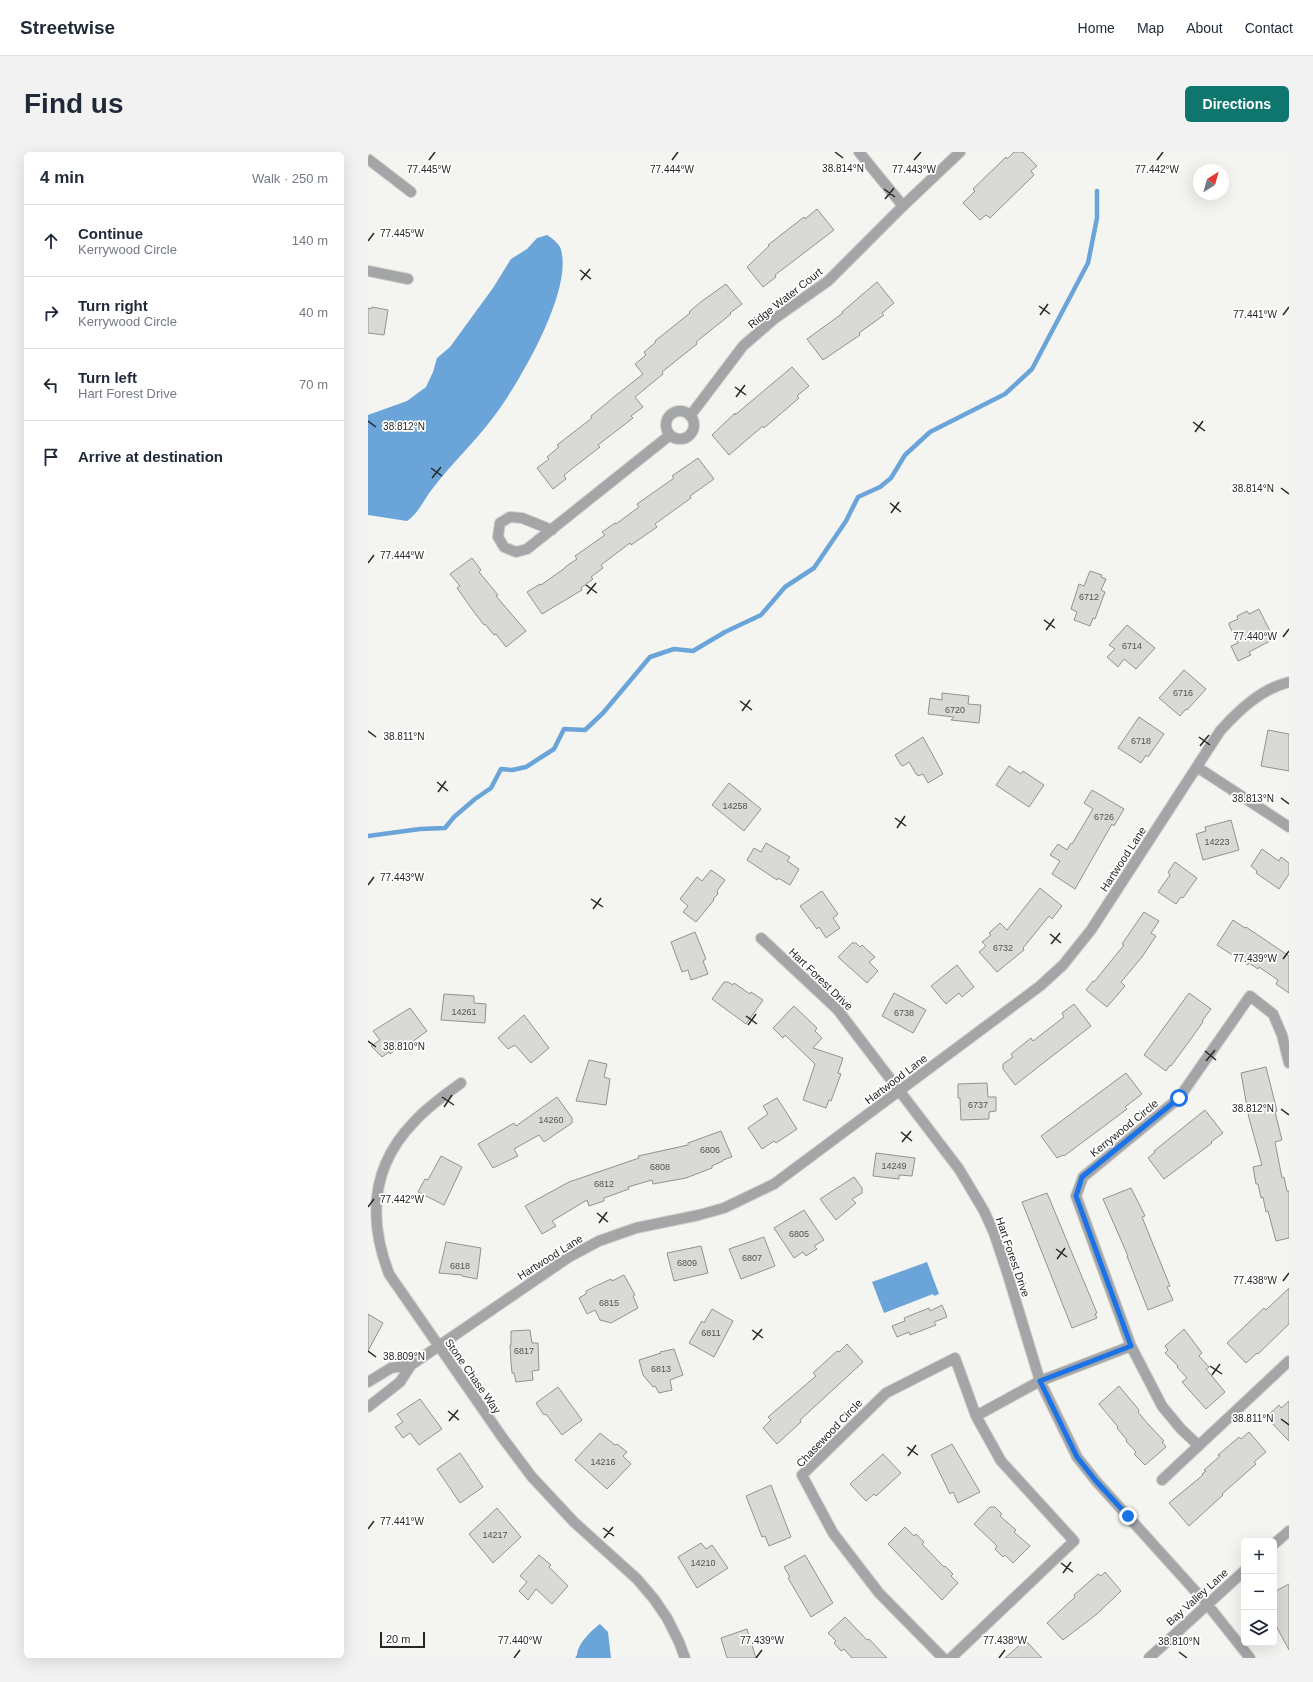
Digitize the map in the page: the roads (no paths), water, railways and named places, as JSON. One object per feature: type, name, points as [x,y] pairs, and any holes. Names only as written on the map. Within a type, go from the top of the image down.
[{"type":"street","points":[[859,152],[903,206]]},
{"type":"street","name":"Ridge Water Court","points":[[690,416],[743,346],[774,319],[828,281],[903,206],[960,152]]},
{"type":"street","points":[[368,159],[411,192]]},
{"type":"street","points":[[368,271],[408,279]]},
{"type":"street","points":[[676,412],[684,412],[690,416],[693,422],[693,429],[690,435],[684,439],[676,439],[670,435],[666,422],[670,416],[676,412]]},
{"type":"street","points":[[552,530],[522,518],[510,517],[500,523],[498,537],[504,547],[516,552],[527,549],[552,530],[670,435]]},
{"type":"street","name":"Hartwood Lane","points":[[368,1407],[400,1382],[411,1365],[569,1256],[599,1241],[636,1228],[699,1215],[724,1208],[761,1192],[780,1180],[1040,986],[1063,965],[1091,930],[1220,731],[1244,705],[1269,690],[1289,682]]},
{"type":"street","points":[[1197,767],[1289,827]]},
{"type":"street","name":"Hart Forest Drive","points":[[761,938],[837,1009],[959,1169],[984,1211],[994,1233],[1040,1381],[1077,1457],[1096,1481],[1208,1604],[1250,1658]]},
{"type":"street","name":"Kerrywood Circle","points":[[1198,1446],[1181,1429],[1162,1406],[1131,1346],[1076,1196],[1082,1177],[1179,1098],[1250,996],[1273,1014],[1282,1035],[1289,1063]]},
{"type":"street","name":"Stone Chase Way","points":[[461,1083],[414,1121],[399,1139],[383,1170],[376,1204],[375,1220],[381,1255],[389,1274],[502,1437],[532,1477],[574,1522],[637,1579],[654,1599],[670,1624],[686,1658]]},
{"type":"street","points":[[976,1416],[1040,1381],[1131,1346]]},
{"type":"street","name":"Chasewood Circle","points":[[943,1658],[879,1593],[833,1533],[802,1475],[886,1393],[955,1358],[976,1416],[1001,1461],[1074,1540],[951,1658]]},
{"type":"street","points":[[1162,1480],[1289,1361]]},
{"type":"street","name":"Hartwood Lane","points":[[368,1382],[391,1368],[411,1365]]},
{"type":"street","points":[[1277,1541],[1289,1531]]},
{"type":"street","name":"Bay Valley Lane","points":[[1149,1658],[1241,1574]]},
{"type":"water","points":[[547,235],[560,247],[563,265],[560,286],[552,311],[529,361],[503,404],[478,437],[440,479],[411,518],[407,521],[368,515],[368,415],[407,401],[426,387],[433,372],[437,358],[450,347],[493,288],[511,259],[527,249],[537,238]]},
{"type":"water","points":[[927,1262],[939,1294],[934,1296],[933,1294],[884,1313],[872,1282]]},
{"type":"water","points":[[600,1624],[608,1632],[611,1658],[575,1658],[582,1642]]},
{"type":"waterway","points":[[368,836],[420,829],[445,828],[454,817],[475,799],[491,788],[501,769],[512,770],[526,767],[554,749],[564,729],[585,730],[603,713],[650,657],[674,649],[693,651],[725,632],[761,615],[785,587],[814,568],[846,521],[858,497],[880,487],[891,478],[905,455],[930,432],[1005,394],[1032,369],[1088,263],[1097,218],[1097,191]]}]
